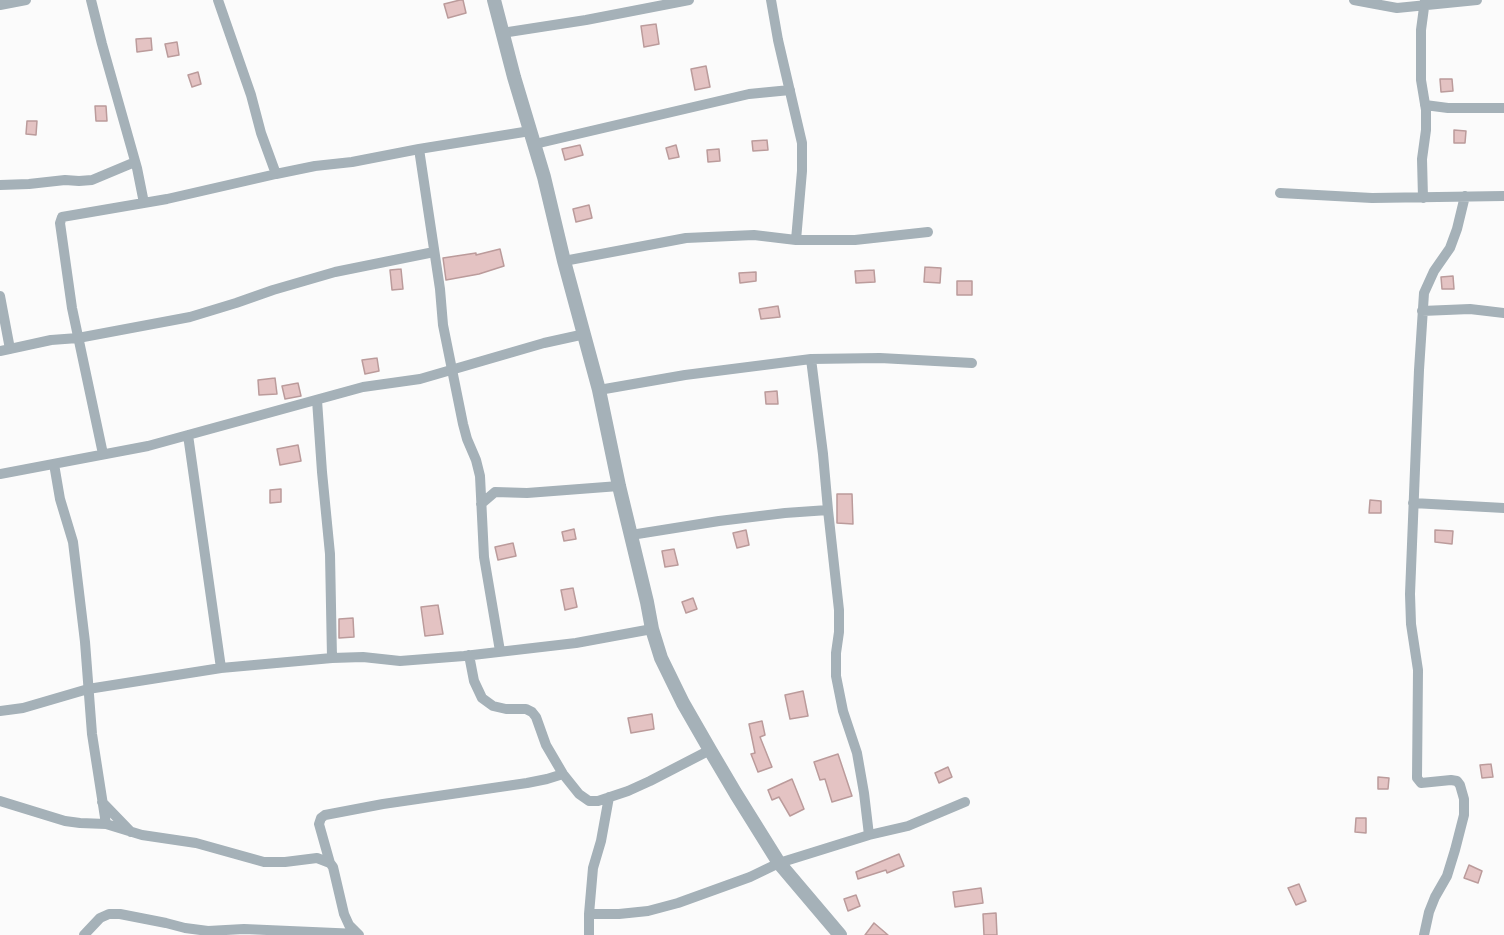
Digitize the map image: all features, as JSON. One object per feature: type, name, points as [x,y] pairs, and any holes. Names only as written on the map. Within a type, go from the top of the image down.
[{"type":"street","points":[[0,5],[26,0]]},
{"type":"street","points":[[91,0],[144,203]]},
{"type":"street","points":[[218,0],[248,84],[261,133],[276,174]]},
{"type":"street","points":[[494,0],[555,216],[564,261],[585,334],[652,629],[661,658],[710,750],[779,863],[840,935]]},
{"type":"street","points":[[502,33],[586,21],[689,0]]},
{"type":"street","points":[[771,0],[802,143],[796,240]]},
{"type":"street","points":[[1354,0],[1397,8],[1425,3],[1477,0]]},
{"type":"street","points":[[1423,198],[1422,166],[1426,130],[1421,80],[1421,30],[1425,3]]},
{"type":"street","points":[[104,454],[72,308],[60,224],[62,217],[193,194],[315,166],[352,162],[420,149],[533,137],[749,94],[790,90]]},
{"type":"street","points":[[1425,105],[1448,108],[1504,108]]},
{"type":"street","points":[[420,149],[443,325],[467,440],[476,460],[480,477],[483,557],[500,651]]},
{"type":"street","points":[[0,185],[92,180],[135,162]]},
{"type":"street","points":[[1280,193],[1343,197],[1504,196]]},
{"type":"street","points":[[1424,935],[1429,912],[1447,876],[1455,850],[1464,815],[1464,799],[1460,785],[1456,781],[1421,783],[1417,778],[1418,670],[1411,624],[1410,594],[1422,311],[1426,287],[1454,239],[1465,196]]},
{"type":"street","points":[[564,261],[686,238],[754,235],[796,240],[855,240],[928,232]]},
{"type":"street","points":[[0,304],[5,350],[190,317],[336,272],[434,252]]},
{"type":"street","points":[[1422,311],[1470,309],[1504,313]]},
{"type":"street","points":[[0,474],[148,446],[363,387],[420,379],[544,343],[585,334]]},
{"type":"street","points":[[599,390],[685,375],[811,359],[880,358],[972,363]]},
{"type":"street","points":[[811,359],[838,610],[836,676],[843,711],[857,753],[869,835]]},
{"type":"street","points":[[317,400],[330,554],[332,658]]},
{"type":"street","points":[[188,435],[221,668]]},
{"type":"street","points":[[54,464],[60,499],[73,542],[85,642],[92,734],[106,824]]},
{"type":"street","points":[[480,477],[495,492]]},
{"type":"street","points":[[481,504],[495,492],[536,493],[620,486]]},
{"type":"street","points":[[1413,503],[1504,508]]},
{"type":"street","points":[[632,536],[719,521],[828,510]]},
{"type":"street","points":[[0,711],[23,708],[88,689],[221,668],[332,658],[363,657],[400,661],[469,655],[576,643],[652,629]]},
{"type":"street","points":[[469,655],[474,681],[482,698],[493,706],[506,709],[526,709],[532,712],[546,745],[563,774],[579,794],[589,801],[598,801],[650,782],[710,750]]},
{"type":"street","points":[[359,934],[349,925],[344,914],[335,873],[319,824],[321,818],[326,815],[383,804],[527,783],[563,774]]},
{"type":"street","points":[[589,935],[593,868],[601,842],[609,797]]},
{"type":"street","points":[[0,801],[65,821],[80,824],[106,824],[142,835],[196,843],[264,862],[317,858],[330,863]]},
{"type":"street","points":[[102,802],[131,832]]},
{"type":"street","points":[[589,914],[648,911],[678,903],[750,877],[779,863],[869,835],[908,826],[965,802]]},
{"type":"street","points":[[84,935],[99,918],[109,914],[120,914],[208,931],[255,929],[359,934]]},
{"type":"building","points":[[463,0],[466,13],[448,18],[444,4]]},
{"type":"building","points":[[656,24],[659,44],[644,47],[641,26]]},
{"type":"building","points":[[151,38],[152,50],[137,52],[136,39]]},
{"type":"building","points":[[177,42],[179,55],[168,57],[165,44]]},
{"type":"building","points":[[706,66],[710,87],[695,90],[691,69]]},
{"type":"building","points":[[198,72],[201,84],[192,87],[188,75]]},
{"type":"building","points":[[1440,79],[1452,79],[1453,91],[1441,92]]},
{"type":"building","points":[[95,106],[106,106],[107,121],[96,121]]},
{"type":"building","points":[[27,121],[37,121],[36,135],[26,134]]},
{"type":"building","points":[[1454,130],[1466,131],[1465,143],[1454,143]]},
{"type":"building","points":[[767,140],[768,150],[753,151],[752,141]]},
{"type":"building","points":[[580,145],[583,155],[565,160],[562,149]]},
{"type":"building","points":[[676,145],[679,157],[669,159],[666,148]]},
{"type":"building","points":[[719,149],[720,161],[708,162],[707,150]]},
{"type":"building","points":[[589,205],[592,218],[576,222],[573,209]]},
{"type":"building","points":[[500,249],[504,266],[479,274],[446,280],[443,258],[476,253],[476,255]]},
{"type":"building","points":[[925,267],[941,268],[940,283],[924,282]]},
{"type":"building","points":[[401,269],[403,289],[392,290],[390,270]]},
{"type":"building","points":[[874,270],[875,282],[856,283],[855,271]]},
{"type":"building","points":[[756,272],[756,281],[740,283],[739,273]]},
{"type":"building","points":[[1453,276],[1454,289],[1442,289],[1441,277]]},
{"type":"building","points":[[957,281],[972,281],[972,295],[957,295]]},
{"type":"building","points":[[778,306],[780,317],[761,319],[759,309]]},
{"type":"building","points":[[377,358],[379,371],[365,374],[362,360]]},
{"type":"building","points":[[275,378],[277,394],[259,395],[258,380]]},
{"type":"building","points":[[298,383],[301,396],[285,399],[282,386]]},
{"type":"building","points":[[777,391],[778,404],[766,404],[765,392]]},
{"type":"building","points":[[298,445],[301,461],[280,465],[277,449]]},
{"type":"building","points":[[281,489],[281,502],[270,503],[270,490]]},
{"type":"building","points":[[837,494],[852,494],[853,524],[837,523]]},
{"type":"building","points":[[1370,500],[1381,501],[1381,513],[1369,513]]},
{"type":"building","points":[[574,529],[576,539],[564,541],[562,532]]},
{"type":"building","points":[[746,530],[749,545],[737,548],[733,533]]},
{"type":"building","points":[[1435,530],[1453,531],[1452,544],[1435,542]]},
{"type":"building","points":[[513,543],[516,556],[498,560],[495,547]]},
{"type":"building","points":[[674,549],[678,565],[665,567],[662,551]]},
{"type":"building","points":[[573,588],[577,607],[565,610],[561,590]]},
{"type":"building","points":[[693,598],[697,609],[686,613],[682,602]]},
{"type":"building","points":[[438,605],[443,634],[425,636],[421,607]]},
{"type":"building","points":[[353,618],[354,637],[339,638],[339,619]]},
{"type":"building","points":[[803,691],[808,716],[790,719],[785,695]]},
{"type":"building","points":[[652,714],[654,729],[631,733],[628,718]]},
{"type":"building","points":[[762,721],[765,735],[760,737],[772,767],[758,772],[751,754],[755,753],[749,724]]},
{"type":"building","points":[[838,754],[852,796],[832,802],[825,779],[820,780],[814,762]]},
{"type":"building","points":[[1491,764],[1493,777],[1482,778],[1480,765]]},
{"type":"building","points":[[948,767],[952,777],[939,783],[935,773]]},
{"type":"building","points":[[1378,777],[1389,778],[1388,789],[1378,789]]},
{"type":"building","points":[[792,779],[804,809],[790,816],[779,797],[772,800],[768,790]]},
{"type":"building","points":[[1356,818],[1366,818],[1366,833],[1355,832]]},
{"type":"building","points":[[899,854],[904,866],[887,873],[886,870],[858,879],[856,872]]},
{"type":"building","points":[[1469,865],[1482,871],[1478,883],[1464,878]]},
{"type":"building","points":[[1299,884],[1306,901],[1296,905],[1288,888]]},
{"type":"building","points":[[981,888],[983,903],[955,907],[953,892]]},
{"type":"building","points":[[856,895],[860,906],[848,911],[844,899]]},
{"type":"building","points":[[996,913],[997,935],[984,935],[983,914]]},
{"type":"building","points":[[874,923],[888,935],[865,935]]}]
